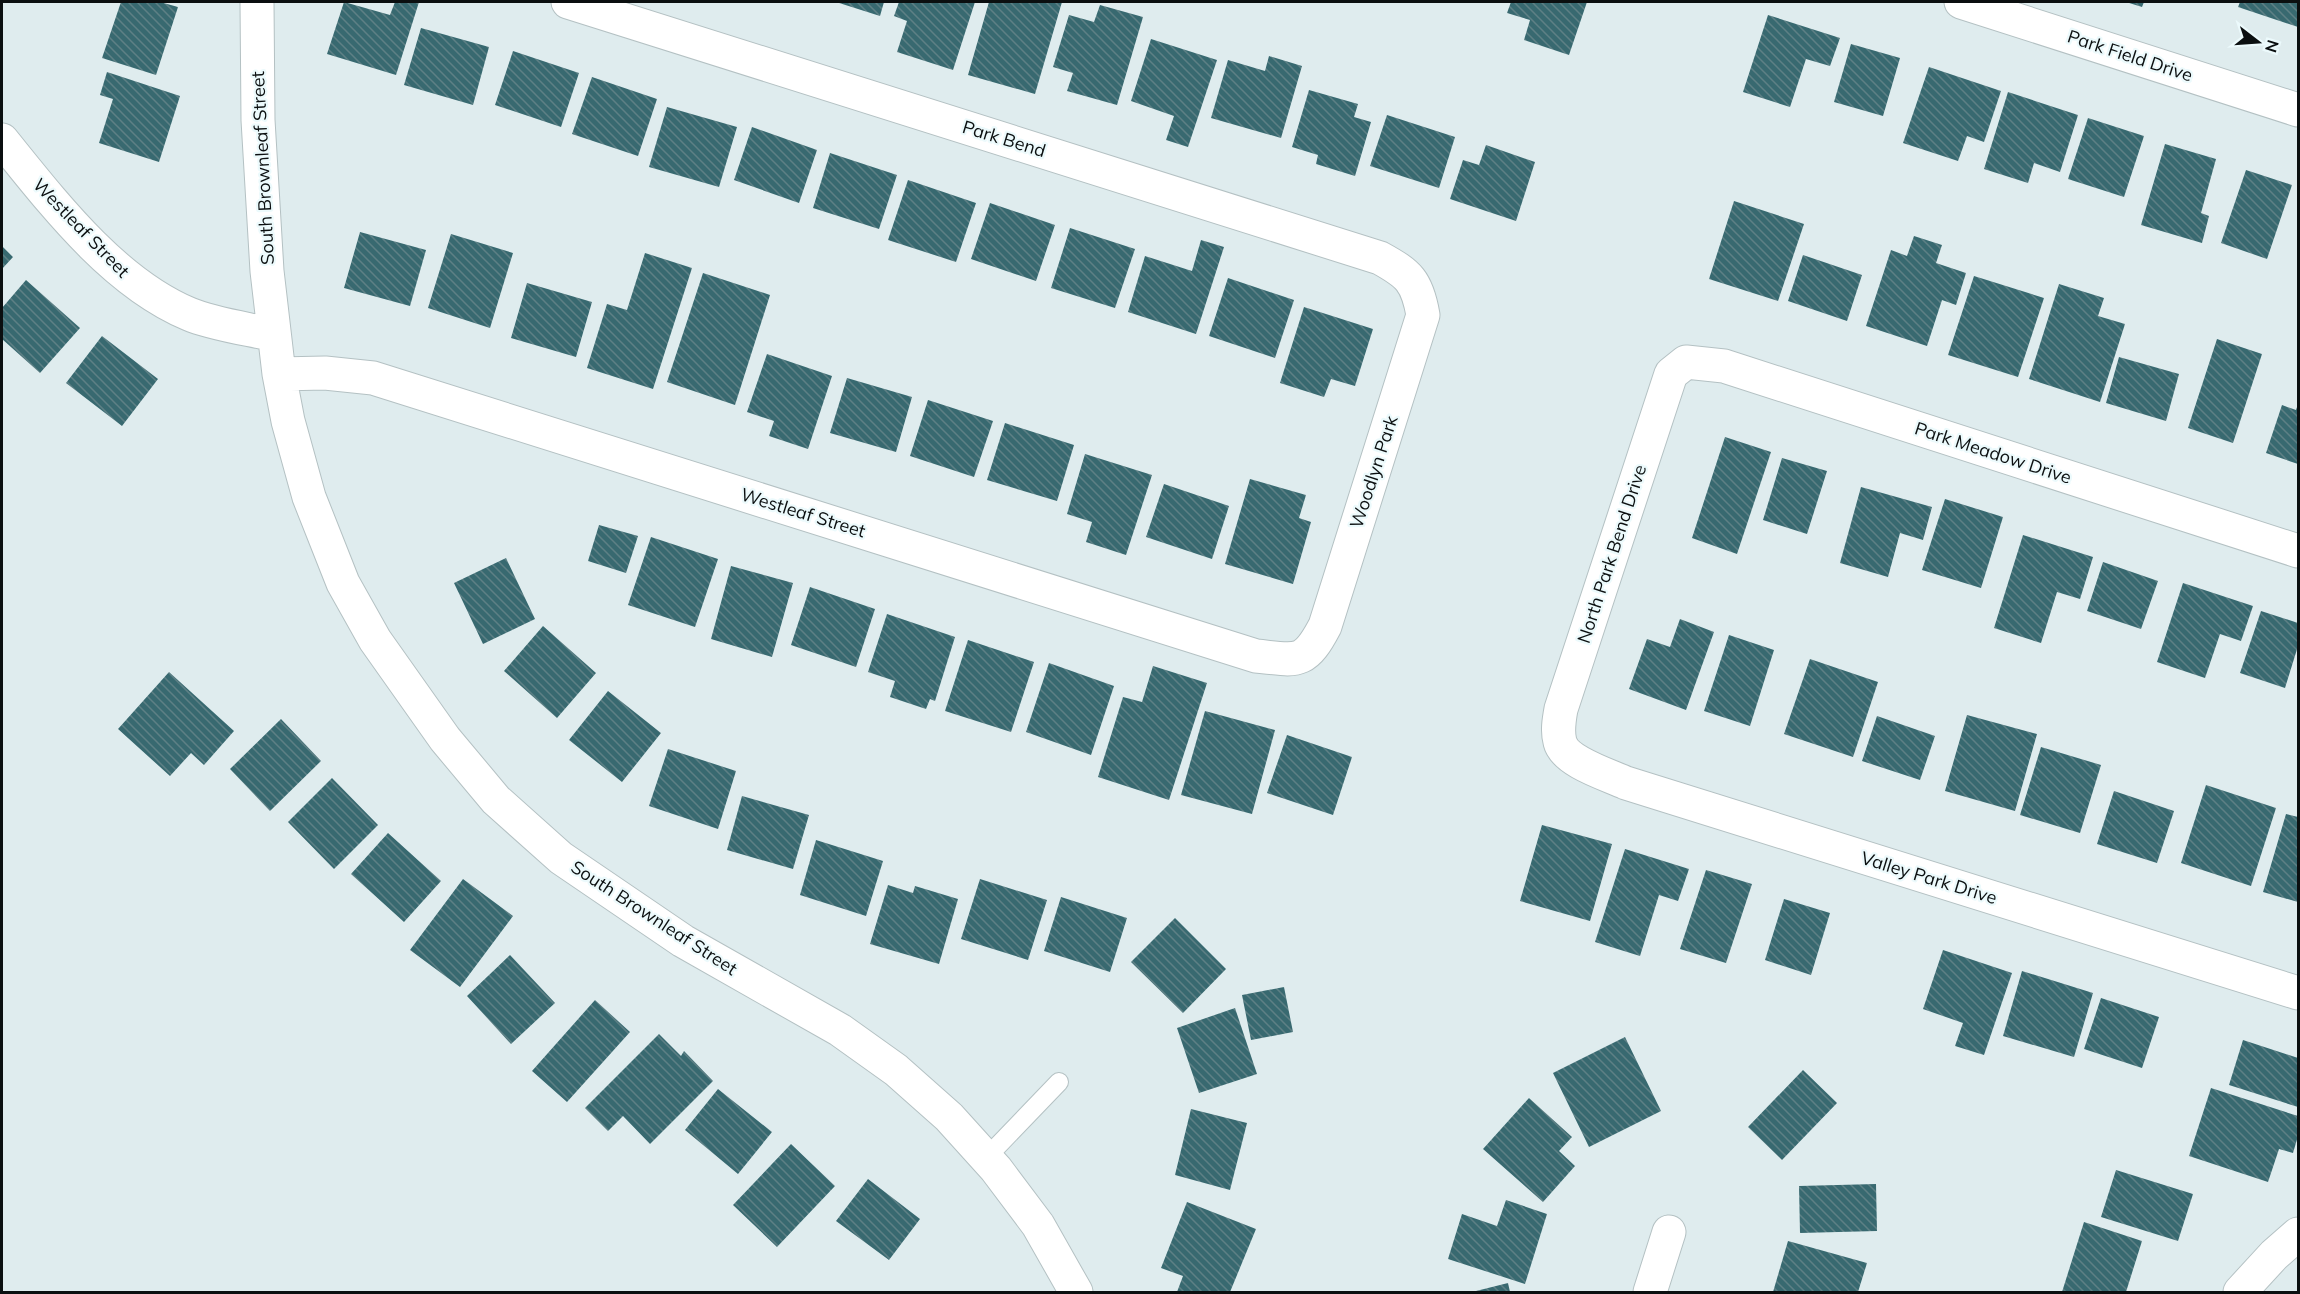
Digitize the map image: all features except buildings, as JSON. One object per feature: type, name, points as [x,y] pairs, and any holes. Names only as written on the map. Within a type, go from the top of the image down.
[{"type":"street","name":"South Brownleaf Street","points":[[257,2],[258,120],[267,271],[279,374],[288,421],[309,497],[343,583],[375,640],[445,739],[496,800],[561,858],[599,886],[683,940],[840,1030],[896,1070],[949,1117],[986,1158],[1038,1225],[1076,1293]]},
{"type":"street","name":"Park Bend","points":[[568,2],[1380,258],[1404,271],[1414,284],[1421,302]]},
{"type":"street","name":"Park Field Drive","points":[[1961,2],[2298,110]]},
{"type":"street","name":"Westleaf Street","points":[[2,140],[55,206],[129,279],[165,303],[192,316],[274,335]]},
{"type":"street","name":"Woodlyn Park","points":[[1317,640],[1325,626],[1419,332],[1423,315],[1421,302]]},
{"type":"street","name":"Park Meadow Drive","points":[[1686,362],[1724,366],[2298,551]]},
{"type":"street","name":"North Park Bend Drive","points":[[1564,751],[1560,744],[1558,730],[1561,709],[1671,374],[1686,362]]},
{"type":"street","name":"Westleaf Street","points":[[279,374],[325,373],[373,378],[1256,656],[1294,660],[1305,656],[1317,640]]},
{"type":"street","name":"Valley Park Drive","points":[[1564,751],[1586,766],[1626,783],[2298,993]]},
{"type":"street","points":[[1650,1293],[1669,1232]]},
{"type":"street","points":[[2240,1293],[2274,1255],[2298,1234]]},
{"type":"lane","points":[[986,1158],[1059,1082]]}]
